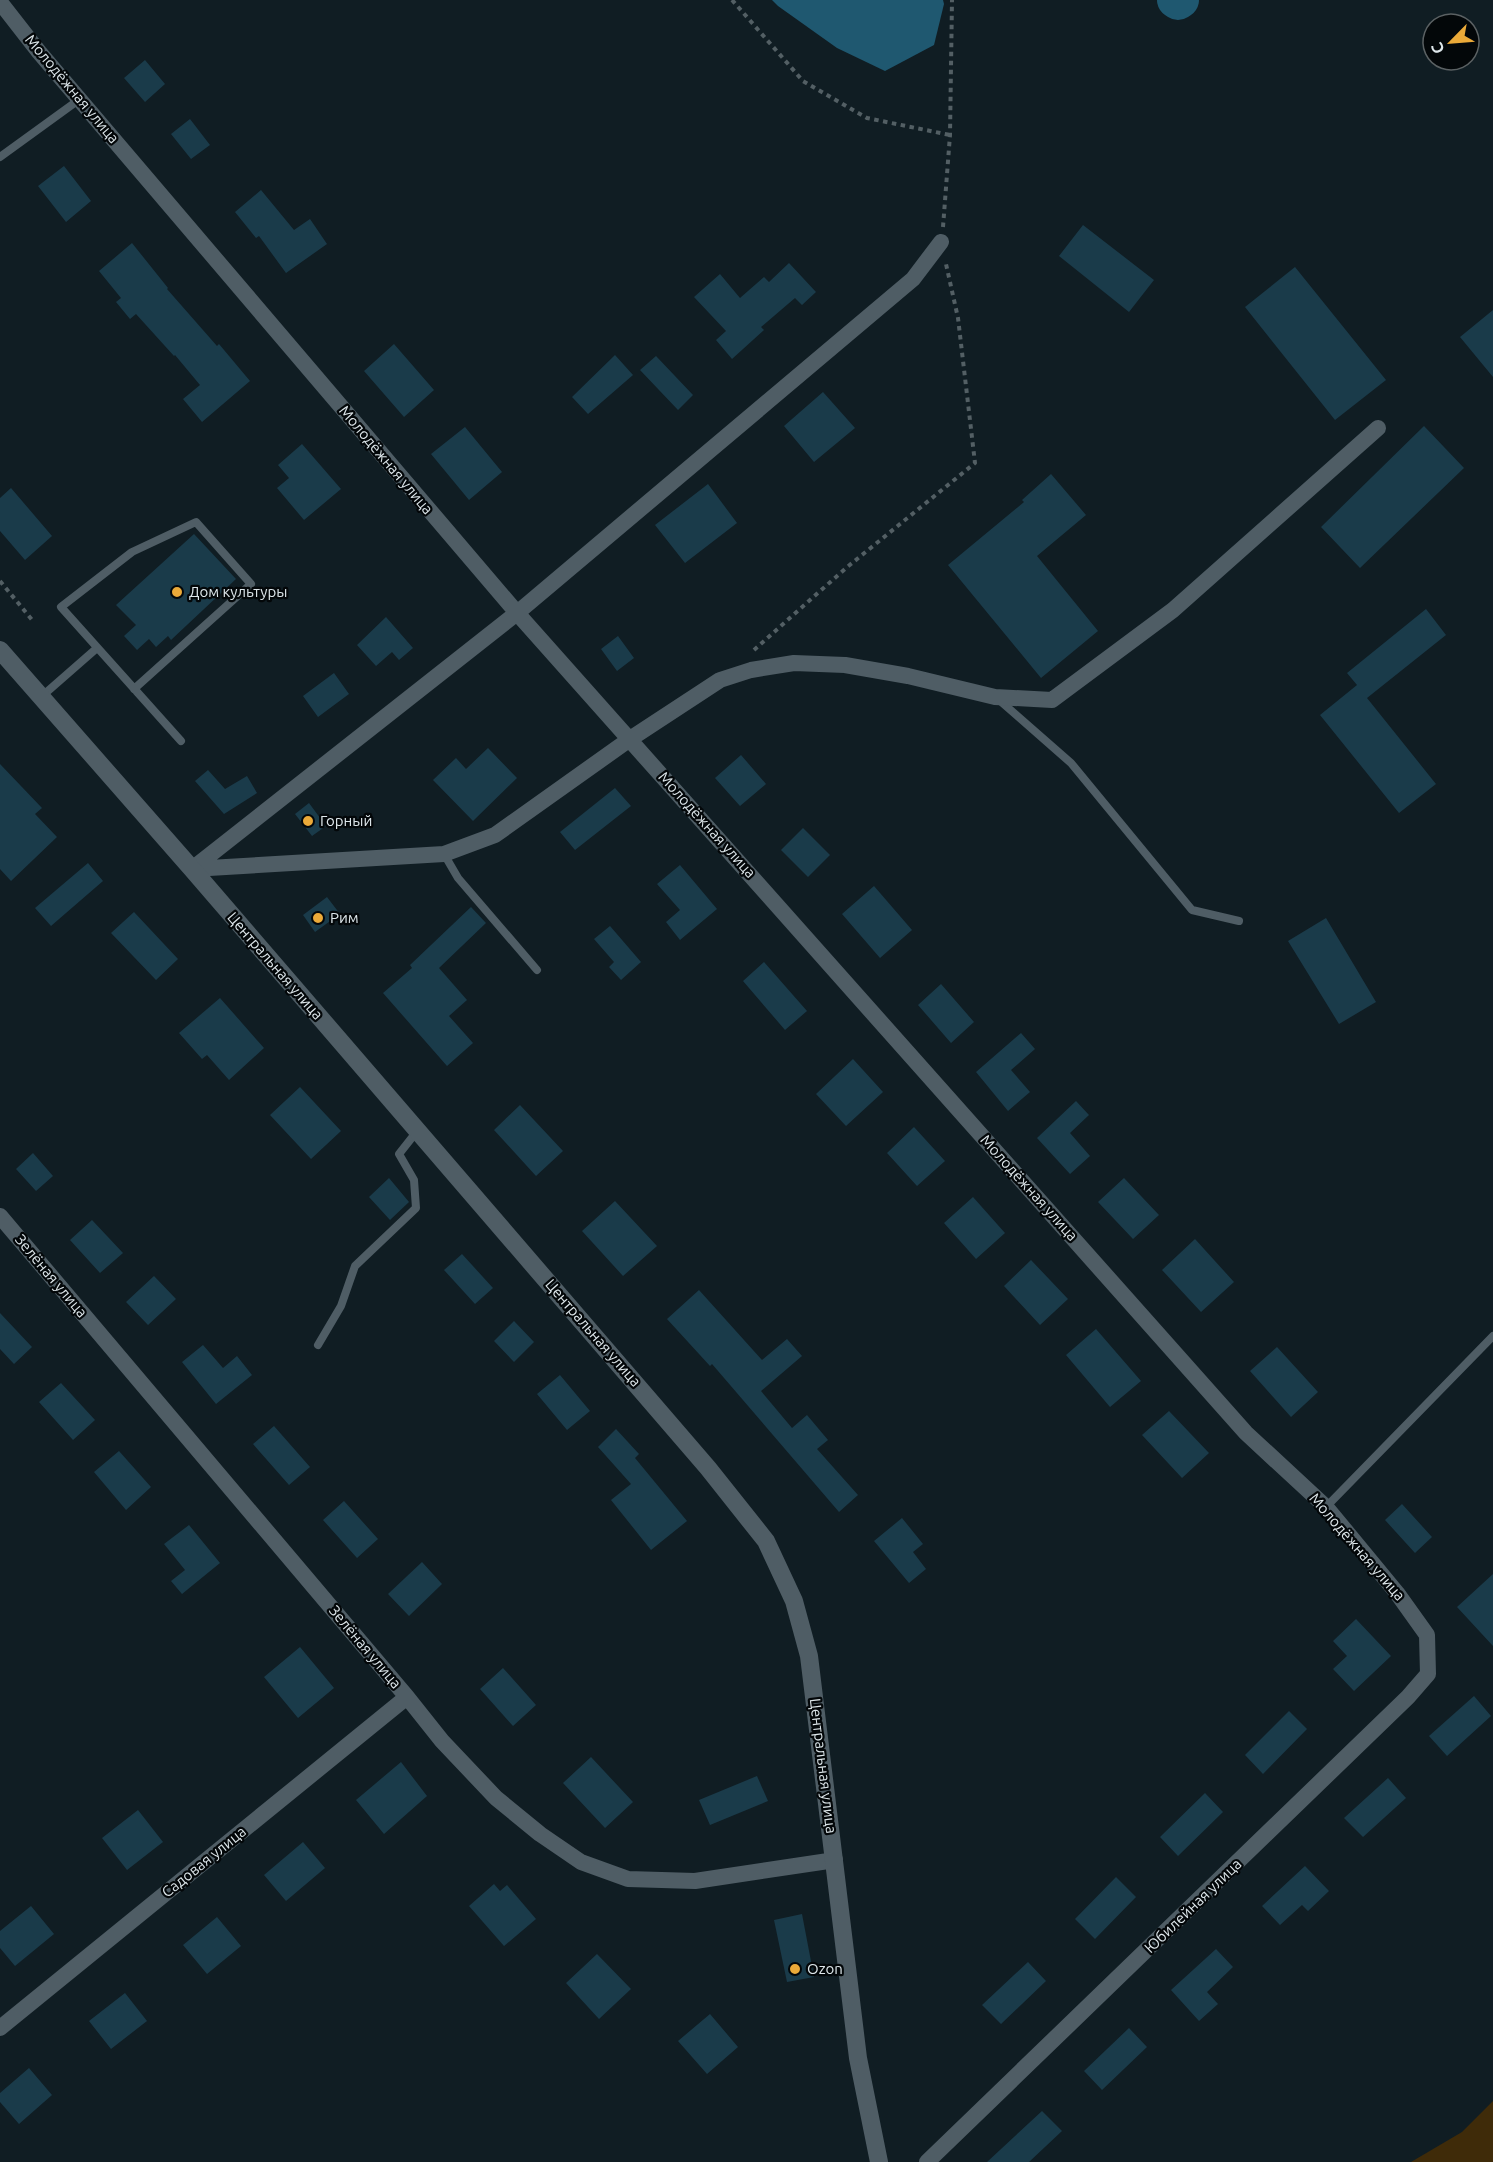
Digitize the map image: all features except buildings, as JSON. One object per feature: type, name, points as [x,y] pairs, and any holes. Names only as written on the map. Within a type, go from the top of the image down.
[{"type":"street","name":"Молодёжная улица","points":[[0,2],[518,614],[1246,1432],[1326,1507],[1397,1593],[1427,1635]]},
{"type":"street","points":[[192,869],[518,614],[913,279],[941,242]]},
{"type":"street","points":[[192,869],[444,854],[495,835],[630,739],[720,680],[751,670],[794,663],[845,665],[898,674],[995,696],[1052,700],[1173,610],[1378,428]]},
{"type":"street","name":"Центральная улица","points":[[2,656],[41,697],[192,869],[657,1407],[766,1540],[794,1601],[809,1656],[858,2058],[879,2162]]},
{"type":"street","name":"Зелёная улица","points":[[0,1216],[442,1741],[496,1798],[540,1834],[581,1862],[628,1879],[695,1881],[835,1860]]},
{"type":"street","name":"Юбилейная улица","points":[[927,2162],[1408,1697],[1428,1674],[1427,1635]]},
{"type":"street","name":"Садовая улица","points":[[0,2028],[407,1697]]},
{"type":"lane","points":[[0,157],[80,99]]},
{"type":"lane","points":[[134,689],[251,584],[196,522],[132,552],[61,607],[97,648],[134,689],[181,741]]},
{"type":"lane","points":[[41,697],[97,648]]},
{"type":"lane","points":[[995,696],[1071,763],[1192,910],[1239,921]]},
{"type":"lane","points":[[444,854],[458,878],[537,970]]},
{"type":"lane","points":[[318,1345],[341,1306],[355,1266],[416,1208],[414,1180],[399,1154],[414,1135]]},
{"type":"lane","points":[[1326,1507],[1493,1336]]},
{"type":"path","points":[[732,0],[803,81],[867,118],[950,135]]},
{"type":"path","points":[[754,651],[846,568],[975,463],[958,318],[941,242],[950,135],[952,0]]},
{"type":"path","points":[[0,581],[33,621]]},
{"type":"shaded area","points":[[1493,2101],[1493,2162],[1411,2162],[1462,2132]]},
{"type":"water","points":[[772,0],[943,0],[944,4],[934,45],[885,71],[837,48]]},
{"type":"waterway","points":[[1175,0],[1178,2],[1181,0]]},
{"type":"place","name":"Дом культуры","points":[[177,592]]},
{"type":"place","name":"Горный","points":[[308,821]]},
{"type":"place","name":"Рим","points":[[318,918]]},
{"type":"place","name":"Ozon","points":[[795,1969]]}]
